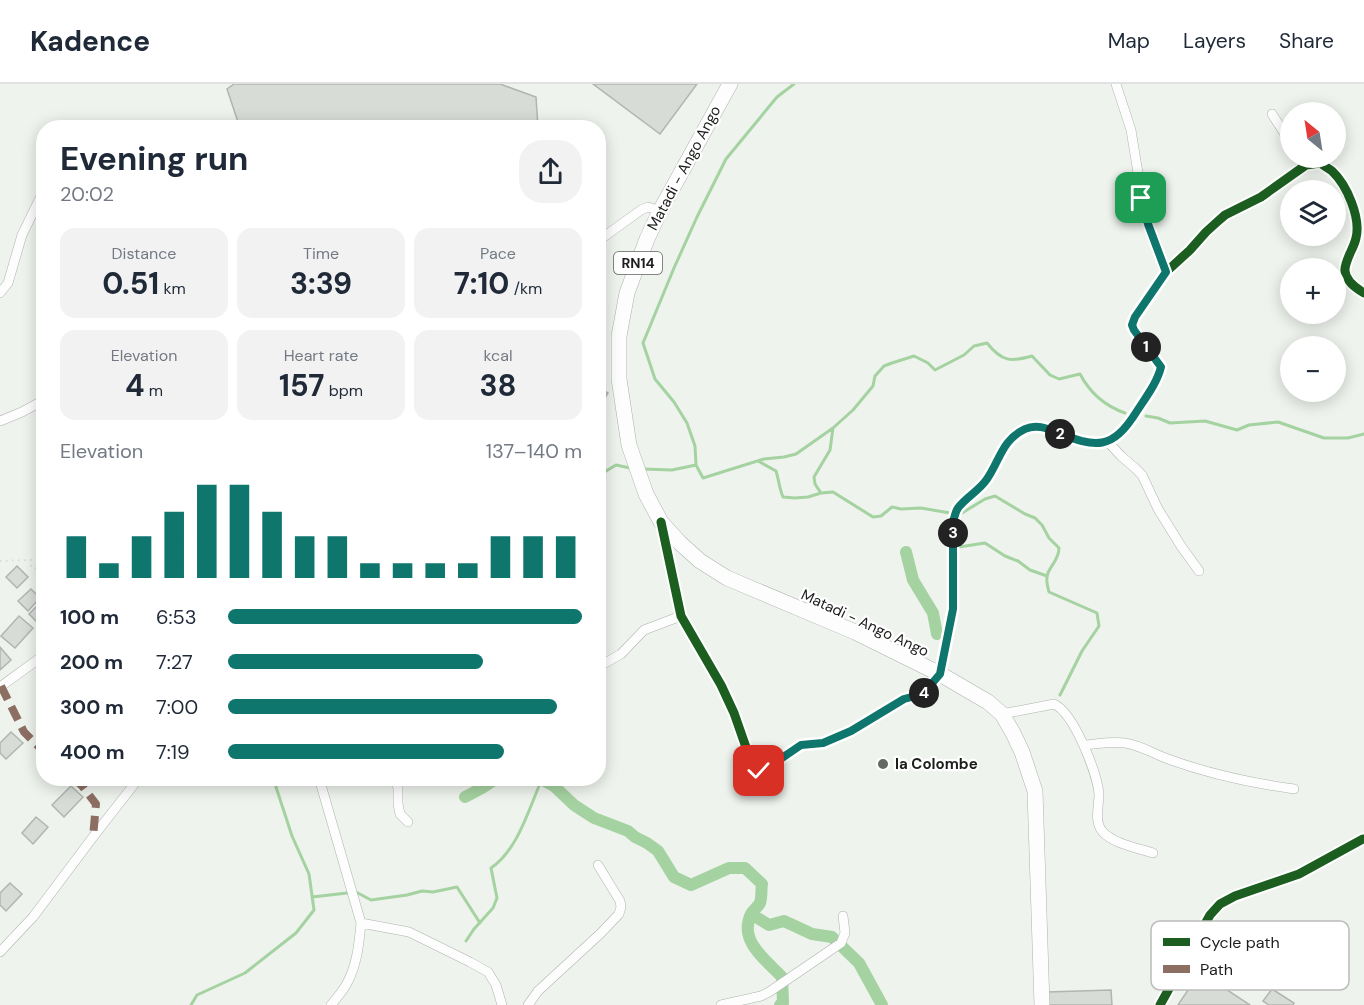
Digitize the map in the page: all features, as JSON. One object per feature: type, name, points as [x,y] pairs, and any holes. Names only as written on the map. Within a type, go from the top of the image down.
[{"type":"highway","name":"Matadi - Ango Ango","points":[[730,84],[660,211],[627,293],[619,336],[619,380],[629,445],[634,461],[646,494],[661,522],[700,561],[727,578],[855,632],[940,674],[988,702],[1002,714],[1022,752],[1035,791],[1042,1005]]},
{"type":"street","points":[[1116,84],[1131,130],[1141,198],[1166,272]]},
{"type":"street","points":[[1272,114],[1280,126]]},
{"type":"street","points":[[661,522],[681,616],[721,685],[748,753],[759,771],[801,745],[823,743],[851,731],[904,699],[923,694],[940,674],[953,609],[953,521],[957,509],[982,486],[991,473],[1000,452],[1012,437],[1028,428],[1043,427],[1078,441],[1094,444],[1108,442],[1119,435],[1131,421],[1159,376],[1161,367],[1134,330],[1132,325],[1135,317],[1166,272],[1206,232],[1225,215],[1261,197],[1295,168]]},
{"type":"street","points":[[1327,168],[1344,187],[1354,207],[1358,228],[1345,270],[1347,278],[1364,293]]},
{"type":"street","points":[[0,293],[8,283],[22,235],[36,205]]},
{"type":"street","points":[[606,235],[641,210],[648,207],[660,211]]},
{"type":"street","points":[[0,421],[36,404]]},
{"type":"street","points":[[1108,442],[1142,475],[1158,509],[1199,571]]},
{"type":"street","points":[[606,662],[621,654],[644,630],[681,616]]},
{"type":"street","points":[[0,687],[36,661]]},
{"type":"street","points":[[1002,714],[1054,704],[1060,706],[1084,745],[1095,772],[1099,794],[1099,826],[1104,834],[1116,841],[1153,853]]},
{"type":"street","points":[[1084,745],[1122,742],[1169,760],[1230,778],[1294,789]]},
{"type":"street","points":[[0,952],[33,917],[133,786]]},
{"type":"street","points":[[321,786],[361,923],[354,968],[345,986],[331,1005]]},
{"type":"street","points":[[397,786],[400,814],[408,822]]},
{"type":"street","points":[[1207,921],[1220,904],[1235,896],[1299,874],[1362,839]]},
{"type":"street","points":[[528,1005],[538,991],[619,914],[620,901],[598,865]]},
{"type":"street","points":[[721,1005],[769,992],[841,943],[845,933],[843,916]]},
{"type":"street","points":[[361,923],[409,932],[488,972],[496,985],[502,1005]]},
{"type":"street","points":[[1160,1005],[1168,990]]},
{"type":"path","points":[[0,561],[31,560],[31,567],[36,568]]},
{"type":"building","points":[[234,84],[500,84],[536,97],[537,120],[237,120],[227,89]]},
{"type":"building","points":[[593,84],[697,84],[660,134]]},
{"type":"building","points":[[17,566],[28,577],[17,588],[6,577]]},
{"type":"building","points":[[31,589],[36,594],[36,602],[28,611],[18,601]]},
{"type":"building","points":[[36,607],[36,621],[29,614]]},
{"type":"building","points":[[19,616],[33,628],[15,648],[1,636]]},
{"type":"building","points":[[0,647],[11,660],[0,670]]},
{"type":"building","points":[[11,732],[23,743],[6,759],[0,753],[0,743]]},
{"type":"building","points":[[71,786],[83,797],[64,817],[52,805]]},
{"type":"building","points":[[36,817],[48,827],[33,844],[22,833]]},
{"type":"building","points":[[10,883],[22,894],[6,911],[0,905],[0,893]]},
{"type":"building","points":[[1111,990],[1112,1005],[1048,1005],[1047,992]]},
{"type":"building","points":[[1188,990],[1227,990],[1250,1005],[1178,1005]]},
{"type":"building","points":[[1274,990],[1294,1003],[1293,1005],[1269,1005],[1263,1001]]},
{"type":"waterway","points":[[643,469],[672,470],[696,465],[695,446],[687,423],[674,402],[655,379],[643,343],[697,217],[726,159],[777,97],[794,84]]},
{"type":"waterway","points":[[696,465],[703,478],[764,459],[796,454],[833,428],[853,410],[873,386],[875,376],[884,366],[914,356],[928,363],[935,370],[964,355],[974,346],[987,343],[997,354],[1007,359],[1032,356],[1050,375],[1059,379],[1080,374],[1099,398],[1125,413]]},
{"type":"waterway","points":[[1146,416],[1170,423],[1205,421],[1237,430],[1249,425],[1278,422],[1324,438],[1348,438],[1364,434]]},
{"type":"waterway","points":[[821,493],[815,484],[814,477],[830,450],[833,428]]},
{"type":"waterway","points":[[758,461],[776,471],[783,497],[808,497],[833,492],[873,517],[881,516],[892,507],[921,508],[950,513]]},
{"type":"waterway","points":[[606,471],[616,465],[630,468]]},
{"type":"waterway","points":[[962,513],[985,499],[995,496],[1035,518],[1059,548],[1057,558],[1047,577],[1049,592],[1097,613],[1099,626],[1082,651],[1060,695]]},
{"type":"waterway","points":[[959,547],[985,543],[1030,570],[1047,576]]},
{"type":"waterway","points":[[906,552],[913,580],[933,613],[937,634]]},
{"type":"waterway","points":[[191,1005],[197,995],[245,973],[296,933],[314,910],[309,874],[292,836],[276,786]]},
{"type":"waterway","points":[[465,797],[485,786]]},
{"type":"waterway","points":[[466,941],[493,908],[497,898],[491,868],[509,851],[516,840],[539,786]]},
{"type":"waterway","points":[[554,786],[574,805],[594,818],[628,831],[658,851],[674,877],[691,885],[729,868],[745,868],[762,884],[760,903],[751,914],[748,933],[762,957],[782,977],[783,1003],[780,1005]]},
{"type":"waterway","points":[[312,897],[356,892],[371,900],[457,887],[480,923]]},
{"type":"waterway","points":[[751,914],[769,925],[784,921],[812,934],[832,937],[859,963],[882,1005]]},
{"type":"marked path","points":[[1,686],[24,732],[36,744]]},
{"type":"marked path","points":[[82,786],[96,804],[93,837]]},
{"type":"cycle path","points":[[661,522],[681,616],[721,685],[748,753],[759,771],[801,745],[823,743],[851,731],[904,699],[923,694],[940,674],[953,609],[953,521],[957,510],[984,483],[1002,451],[1012,439],[1026,429],[1041,427],[1093,443],[1111,439],[1120,433],[1151,390],[1161,367],[1134,330],[1132,325],[1135,317],[1166,272],[1225,215],[1261,197],[1306,165],[1320,163],[1338,177],[1352,202],[1357,230],[1345,273],[1351,283],[1364,293]]},
{"type":"cycle path","points":[[1207,921],[1220,904],[1235,896],[1299,874],[1363,839]]},
{"type":"cycle path","points":[[1160,1005],[1168,990]]},
{"type":"place","name":"la Colombe","points":[[883,764]]},
{"type":"route","points":[[759,771],[801,745],[823,743],[851,731],[904,699],[923,694],[940,674],[953,609],[953,521],[957,509],[982,486],[991,473],[1000,452],[1012,437],[1028,428],[1043,427],[1078,441],[1094,444],[1108,442],[1119,435],[1131,421],[1159,376],[1161,367],[1132,325],[1166,272],[1141,198]]}]
